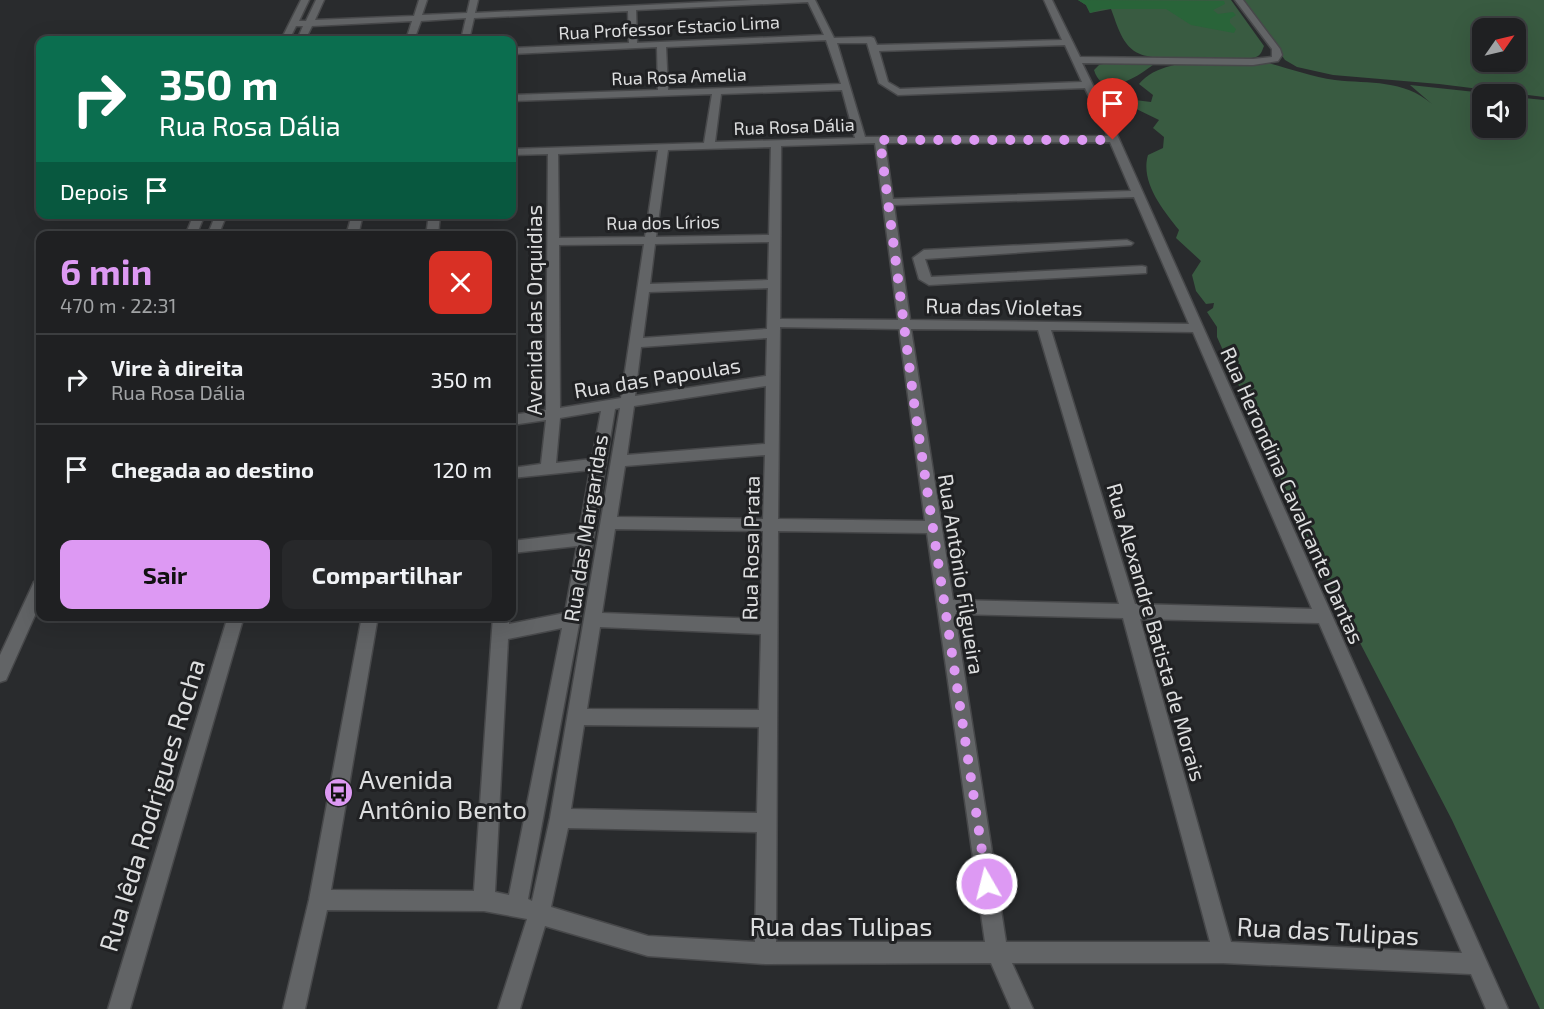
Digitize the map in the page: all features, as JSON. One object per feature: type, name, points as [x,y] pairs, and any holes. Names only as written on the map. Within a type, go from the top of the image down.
[{"type":"street","points":[[287,36],[305,0]]},
{"type":"street","points":[[303,36],[320,0]]},
{"type":"street","points":[[411,36],[423,0]]},
{"type":"street","points":[[472,36],[474,0]]},
{"type":"street","points":[[466,36],[482,0]]},
{"type":"street","points":[[293,24],[474,16],[605,5],[632,8],[685,3],[805,0]]},
{"type":"street","points":[[811,0],[830,39],[847,87],[861,141]]},
{"type":"street","name":"Rua Herondina Cavalcante Dantas","points":[[1048,0],[1197,328],[1497,1009]]},
{"type":"street","points":[[1077,60],[1253,62],[1275,59],[1278,55],[1276,49],[1239,0]]},
{"type":"street","points":[[632,8],[633,45]]},
{"type":"street","name":"Rua Professor Estacio Lima","points":[[516,51],[830,39],[869,39],[874,48]]},
{"type":"street","points":[[1068,42],[874,48],[884,83],[891,91],[907,93],[1088,85]]},
{"type":"street","points":[[661,44],[663,93]]},
{"type":"street","name":"Rua Rosa Amelia","points":[[516,98],[847,87]]},
{"type":"street","points":[[709,146],[717,91]]},
{"type":"street","name":"Rua Rosa Dália","points":[[516,152],[880,140],[1113,140]]},
{"type":"street","name":"Rua Antônio Filgueira","points":[[880,140],[933,527],[997,953],[1022,1009]]},
{"type":"street","name":"Rua Rosa Prata","points":[[765,952],[776,143]]},
{"type":"street","name":"Rua das Margaridas","points":[[509,1009],[539,913],[560,818],[619,461],[663,148]]},
{"type":"street","name":"Avenida das Orquidias","points":[[548,469],[553,415],[554,151]]},
{"type":"street","points":[[888,202],[1136,194]]},
{"type":"street","name":"Rua dos Lírios","points":[[552,242],[775,238]]},
{"type":"street","points":[[1127,243],[924,254],[919,258],[920,267],[928,281],[1142,270]]},
{"type":"street","points":[[897,268],[920,267]]},
{"type":"street","points":[[644,288],[774,284]]},
{"type":"street","name":"Rua das Violetas","points":[[634,343],[774,328],[904,323],[1197,328]]},
{"type":"street","name":"Rua Alexandre Batista de Morais","points":[[1043,326],[1129,610],[1223,952]]},
{"type":"street","name":"Rua das Papoulas","points":[[516,420],[773,380]]},
{"type":"street","name":"Rua das Margaridas","points":[[517,906],[572,620],[597,464],[609,405]]},
{"type":"street","points":[[619,461],[772,449]]},
{"type":"street","points":[[516,473],[597,464]]},
{"type":"street","points":[[609,523],[933,527]]},
{"type":"street","points":[[516,547],[585,539]]},
{"type":"street","points":[[0,674],[36,600]]},
{"type":"street","points":[[945,607],[1323,616]]},
{"type":"street","points":[[484,901],[501,625],[572,620]]},
{"type":"street","points":[[593,620],[769,627]]},
{"type":"street","name":"Rua Iêda Rodrigues Rocha","points":[[119,1009],[235,621]]},
{"type":"street","points":[[294,1009],[319,900],[369,621]]},
{"type":"street","points":[[577,717],[768,719]]},
{"type":"street","points":[[560,818],[766,823]]},
{"type":"street","name":"Rua das Tulipas","points":[[319,900],[484,901],[517,906],[609,936],[648,946],[765,952],[1223,952],[1478,964]]},
{"type":"green space","points":[[1078,0],[1231,0],[1264,46],[1259,55],[1247,59],[1198,60],[1148,56],[1134,51],[1124,41],[1111,9],[1090,13],[1086,5]]},
{"type":"green space","points":[[1078,0],[1224,1],[1225,4],[1213,10],[1218,14],[1233,12],[1236,15],[1230,19],[1230,23],[1236,29],[1234,33],[1191,25],[1166,9],[1102,9],[1090,13],[1086,5]]},
{"type":"green space","points":[[1241,0],[1544,0],[1544,97],[1526,95],[1526,84],[1472,84],[1472,88],[1333,75],[1297,67],[1285,60]]},
{"type":"green space","points":[[1218,61],[1268,63],[1326,79],[1398,86],[1410,90],[1432,104],[1410,85],[1472,92],[1472,138],[1526,138],[1526,98],[1544,100],[1544,1009],[1540,1009],[1452,820],[1318,562],[1217,337],[1217,327],[1207,312],[1213,308],[1214,303],[1206,304],[1196,291],[1192,275],[1201,261],[1176,238],[1179,230],[1160,205],[1150,185],[1146,165],[1148,155],[1163,148],[1164,137],[1153,128],[1159,120],[1124,103],[1127,99],[1151,102],[1153,95],[1139,84],[1150,74],[1181,64]]},
{"type":"green space","points":[[1111,62],[1154,64],[1131,79],[1113,85],[1105,84],[1094,70],[1099,65]]},
{"type":"place","name":"Avenida Antônio Bento","points":[[338,793]]},
{"type":"route","points":[[987,884],[915,410],[880,140],[1113,140]]}]
